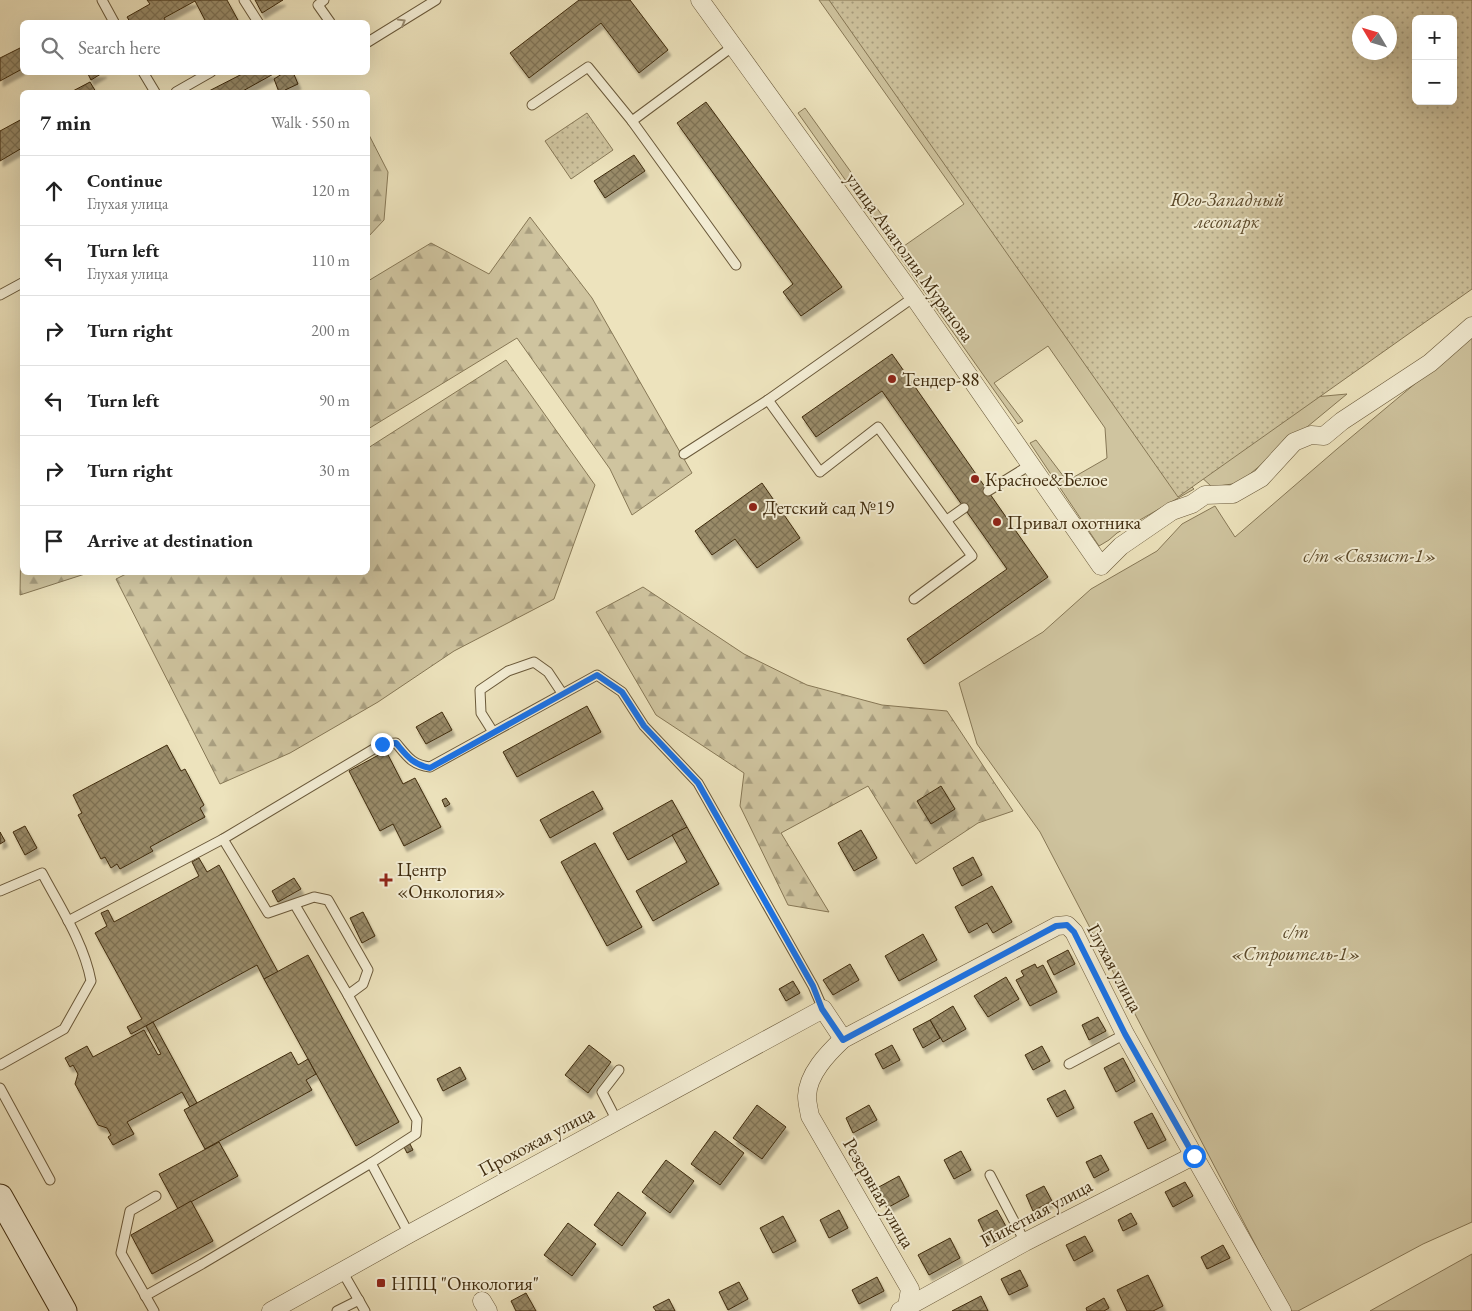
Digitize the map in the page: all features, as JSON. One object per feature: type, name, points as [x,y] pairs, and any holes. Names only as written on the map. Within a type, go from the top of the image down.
[{"type":"street","name":"улица Анатолия Муранова","points":[[700,0],[914,298],[1100,566],[1122,546],[1172,511],[1192,504],[1205,495],[1233,494],[1261,478],[1294,442],[1311,435],[1324,436],[1430,363],[1472,326]]},
{"type":"street","name":"Глухая улица","points":[[807,1097],[810,1084],[826,1055],[843,1040],[1056,926],[1067,925],[1074,932],[1125,1034],[1282,1311]]},
{"type":"street","points":[[822,1009],[843,1040]]},
{"type":"street","name":"Прохожая улица","points":[[270,1311],[822,1009]]},
{"type":"street","name":"Резервная улица","points":[[807,1097],[810,1116],[910,1289],[905,1310]]},
{"type":"street","name":"Пикетная улица","points":[[905,1310],[1025,1242],[1194,1156]]},
{"type":"street","points":[[0,1197],[64,1311]]},
{"type":"lane","points":[[102,0],[113,20]]},
{"type":"lane","points":[[244,0],[257,20]]},
{"type":"lane","points":[[308,0],[321,2],[329,20]]},
{"type":"lane","points":[[370,41],[436,0]]},
{"type":"lane","points":[[632,120],[732,46]]},
{"type":"lane","points":[[532,105],[588,67],[632,120],[736,265]]},
{"type":"lane","points":[[145,75],[153,90]]},
{"type":"lane","points":[[180,90],[206,75]]},
{"type":"lane","points":[[0,295],[20,284]]},
{"type":"lane","points":[[684,454],[768,400],[914,298]]},
{"type":"lane","points":[[768,400],[820,472],[878,427],[947,520],[972,556],[914,599]]},
{"type":"lane","points":[[988,492],[1030,465]]},
{"type":"lane","points":[[947,520],[964,508]]},
{"type":"lane","points":[[493,732],[481,713],[480,690],[508,671],[534,662],[548,672],[562,694]]},
{"type":"lane","points":[[68,921],[223,839],[382,744],[396,743],[408,758],[418,766],[430,768],[597,675],[622,692],[644,726],[698,783],[813,986],[822,1009]]},
{"type":"lane","points":[[223,839],[268,913],[314,897],[328,900],[368,970],[363,984],[348,995]]},
{"type":"lane","points":[[0,891],[42,873],[68,921],[88,967],[91,981],[64,1029],[0,1065]]},
{"type":"lane","points":[[145,1296],[202,1264],[416,1134],[417,1120],[295,904]]},
{"type":"lane","points":[[1069,1064],[1125,1034]]},
{"type":"lane","points":[[617,1121],[602,1092],[619,1070]]},
{"type":"lane","points":[[0,1088],[50,1180]]},
{"type":"lane","points":[[371,1162],[409,1234]]},
{"type":"lane","points":[[990,1175],[1025,1242]]},
{"type":"lane","points":[[154,1311],[121,1253],[130,1211],[156,1196]]},
{"type":"lane","points":[[342,1271],[364,1311]]},
{"type":"lane","points":[[337,1311],[359,1300]]},
{"type":"green space","points":[[819,0],[833,0],[1259,402],[1347,394],[1239,483],[1212,487],[1198,474],[1185,480],[1194,489],[1117,533],[1099,546],[1030,443],[1036,440],[1067,481],[1107,458],[1105,428],[1048,346],[994,383],[1023,421],[1018,424],[798,113],[805,108],[904,246],[964,204]]},
{"type":"green space","name":"Юго-Западный лесопарк","points":[[829,0],[1472,0],[1472,289],[1178,497]]},
{"type":"green space","points":[[587,113],[613,150],[571,179],[545,141]]},
{"type":"green space","points":[[370,137],[388,172],[384,220],[370,235]]},
{"type":"green space","points":[[530,217],[592,298],[692,473],[632,515],[610,469],[517,338],[370,428],[370,280],[431,243],[489,274]]},
{"type":"green space","name":"с/т «Строитель-1»","points":[[1472,336],[1472,1222],[1423,1244],[1298,1311],[1290,1311],[1040,832],[977,744],[959,683],[1043,632],[1091,589],[1157,551],[1182,524],[1215,506],[1235,537]]},
{"type":"green space","points":[[506,360],[595,485],[554,599],[454,651],[378,702],[290,753],[220,784],[116,579],[124,575],[370,575],[370,447]]},
{"type":"green space","points":[[20,575],[82,575],[20,595]]},
{"type":"green space","points":[[643,587],[744,654],[807,685],[882,705],[947,711],[1013,811],[978,823],[916,864],[868,786],[781,833],[829,912],[788,905],[740,806],[744,773],[656,715],[596,612]]},
{"type":"green space","points":[[1472,1254],[1472,1311],[1370,1311]]},
{"type":"building","points":[[147,0],[227,0],[238,20],[205,20],[195,1],[164,18],[165,20],[129,20],[127,17],[150,4]]},
{"type":"building","points":[[255,0],[283,0],[262,13]]},
{"type":"building","points":[[579,0],[630,0],[668,50],[639,73],[601,23],[529,78],[510,53]]},
{"type":"building","points":[[20,48],[20,70],[0,81],[0,58]]},
{"type":"building","points":[[88,75],[99,75],[91,80]]},
{"type":"building","points":[[240,75],[272,75],[245,90],[211,90]]},
{"type":"building","points":[[280,75],[294,75],[298,84],[285,90],[278,90],[274,79]]},
{"type":"building","points":[[90,82],[95,90],[75,90]]},
{"type":"building","points":[[706,102],[842,287],[801,316],[783,292],[793,284],[677,123]]},
{"type":"building","points":[[20,120],[20,149],[0,161],[0,131]]},
{"type":"building","points":[[634,155],[645,171],[605,198],[594,181]]},
{"type":"building","points":[[892,354],[1048,577],[924,664],[907,639],[1007,569],[882,391],[816,437],[802,417]]},
{"type":"building","name":"Детский сад №19","points":[[762,483],[800,538],[757,568],[735,539],[712,555],[695,531]]},
{"type":"building","points":[[587,706],[601,732],[517,777],[503,752]]},
{"type":"building","points":[[442,712],[452,730],[426,744],[416,727]]},
{"type":"building","points":[[167,745],[181,771],[185,769],[204,805],[200,808],[205,817],[150,847],[153,851],[120,869],[117,864],[111,868],[105,857],[101,859],[78,815],[82,813],[73,795]]},
{"type":"building","points":[[386,751],[403,784],[415,778],[441,827],[404,846],[393,824],[380,831],[349,771]]},
{"type":"building","points":[[941,786],[955,809],[931,824],[917,801]]},
{"type":"building","points":[[593,791],[603,809],[550,838],[540,820]]},
{"type":"building","points":[[446,798],[450,804],[445,807],[442,800]]},
{"type":"building","points":[[672,800],[687,827],[628,860],[613,833]]},
{"type":"building","points":[[25,826],[37,848],[25,855],[13,832]]},
{"type":"building","points":[[687,827],[719,884],[653,921],[636,891],[687,862],[672,835]]},
{"type":"building","points":[[861,830],[877,858],[854,871],[838,843]]},
{"type":"building","points":[[0,832],[5,841],[0,844]]},
{"type":"building","points":[[595,843],[642,927],[607,946],[561,862]]},
{"type":"building","points":[[973,857],[982,875],[962,886],[953,868]]},
{"type":"building","points":[[199,858],[207,872],[219,865],[278,972],[264,979],[257,965],[131,1034],[127,1027],[142,1019],[95,933],[107,926],[101,913],[108,910],[114,922],[199,876],[192,862]]},
{"type":"building","points":[[294,878],[301,889],[278,902],[272,891]]},
{"type":"building","points":[[992,886],[1012,922],[993,933],[987,923],[969,933],[955,907]]},
{"type":"building","points":[[363,912],[375,936],[362,943],[350,918]]},
{"type":"building","points":[[923,934],[937,960],[899,981],[885,956]]},
{"type":"building","points":[[1068,950],[1075,964],[1054,975],[1047,961]]},
{"type":"building","points":[[308,955],[399,1122],[356,1146],[264,979]]},
{"type":"building","points":[[850,964],[859,980],[833,995],[823,980]]},
{"type":"building","points":[[1035,964],[1037,968],[1043,965],[1057,992],[1030,1006],[1016,980],[1024,976],[1021,971]]},
{"type":"building","points":[[1006,977],[1019,999],[988,1017],[974,996]]},
{"type":"building","points":[[793,981],[800,993],[786,1001],[779,989]]},
{"type":"building","points":[[953,1006],[966,1029],[943,1042],[930,1020]]},
{"type":"building","points":[[1098,1017],[1106,1031],[1089,1040],[1082,1025]]},
{"type":"building","points":[[930,1020],[940,1038],[923,1048],[913,1029]]},
{"type":"building","points":[[153,1022],[197,1103],[190,1107],[182,1092],[127,1122],[134,1134],[113,1145],[108,1137],[111,1135],[107,1128],[98,1125],[75,1084],[78,1074],[73,1065],[70,1067],[65,1058],[87,1046],[93,1057],[144,1030],[158,1055],[161,1054],[146,1026]]},
{"type":"building","points":[[589,1045],[611,1062],[588,1093],[565,1075]]},
{"type":"building","points":[[892,1045],[900,1060],[883,1069],[875,1054]]},
{"type":"building","points":[[1042,1046],[1050,1061],[1033,1070],[1025,1055]]},
{"type":"building","points":[[291,1052],[298,1065],[308,1059],[316,1074],[306,1080],[312,1090],[205,1149],[184,1110]]},
{"type":"building","points":[[1123,1058],[1135,1081],[1116,1092],[1104,1068]]},
{"type":"building","points":[[460,1067],[466,1079],[443,1091],[437,1079]]},
{"type":"building","points":[[1065,1090],[1074,1108],[1057,1117],[1047,1099]]},
{"type":"building","points":[[757,1105],[786,1127],[762,1159],[733,1138]]},
{"type":"building","points":[[869,1105],[877,1120],[853,1133],[846,1118]]},
{"type":"building","points":[[1152,1113],[1166,1140],[1148,1149],[1134,1122]]},
{"type":"building","points":[[715,1131],[744,1153],[720,1185],[691,1164]]},
{"type":"building","points":[[219,1142],[238,1176],[178,1209],[159,1174]]},
{"type":"building","points":[[410,1144],[413,1150],[407,1153],[404,1147]]},
{"type":"building","points":[[961,1151],[971,1170],[954,1179],[944,1160]]},
{"type":"building","points":[[1101,1155],[1109,1170],[1094,1178],[1086,1162]]},
{"type":"building","points":[[666,1160],[694,1181],[670,1213],[642,1192]]},
{"type":"building","points":[[899,1176],[909,1196],[887,1208],[877,1188]]},
{"type":"building","points":[[1185,1182],[1193,1196],[1173,1207],[1165,1192]]},
{"type":"building","points":[[1044,1186],[1052,1201],[1033,1211],[1026,1195]]},
{"type":"building","points":[[618,1192],[646,1213],[622,1246],[594,1225]]},
{"type":"building","points":[[191,1201],[213,1241],[152,1274],[131,1235]]},
{"type":"building","points":[[839,1210],[848,1228],[829,1238],[820,1220]]},
{"type":"building","points":[[997,1210],[1008,1230],[988,1240],[978,1220]]},
{"type":"building","points":[[1131,1213],[1137,1224],[1123,1231],[1118,1220]]},
{"type":"building","points":[[783,1216],[796,1241],[773,1253],[760,1228]]},
{"type":"building","points":[[568,1223],[596,1244],[572,1276],[544,1255]]},
{"type":"building","points":[[1085,1236],[1093,1251],[1074,1261],[1066,1245]]},
{"type":"building","points":[[950,1238],[960,1258],[929,1275],[918,1255]]},
{"type":"building","points":[[1223,1245],[1230,1258],[1207,1269],[1201,1257]]},
{"type":"building","points":[[1020,1270],[1028,1286],[1009,1295],[1001,1279]]},
{"type":"building","points":[[1148,1275],[1163,1306],[1153,1311],[1127,1311],[1117,1290]]},
{"type":"building","points":[[877,1277],[884,1291],[859,1304],[852,1290]]},
{"type":"building","points":[[739,1282],[748,1299],[728,1310],[719,1292]]},
{"type":"building","points":[[526,1293],[536,1311],[516,1311],[511,1301]]},
{"type":"building","points":[[981,1296],[988,1311],[952,1311]]},
{"type":"building","points":[[1104,1298],[1109,1308],[1104,1311],[1087,1311],[1086,1308]]},
{"type":"building","points":[[669,1299],[675,1311],[656,1311],[653,1307]]},
{"type":"place","name":"Тендер-88","points":[[892,379]]},
{"type":"place","name":"Красное&Белое","points":[[975,479]]},
{"type":"place","name":"Детский сад №19","points":[[753,507]]},
{"type":"place","name":"Привал охотника","points":[[997,522]]},
{"type":"place","name":"Центр «Онкология»","points":[[386,880]]},
{"type":"place","name":"НПЦ \"Онкология\"","points":[[381,1283]]},
{"type":"route","points":[[382,744],[396,743],[408,758],[418,766],[430,768],[597,675],[622,692],[644,726],[698,783],[813,986],[822,1009],[843,1040],[1056,926],[1067,925],[1074,932],[1125,1034],[1194,1156]]},
{"type":"park label","name":"с/т «Связист-1»","points":[[1370,555]]}]
